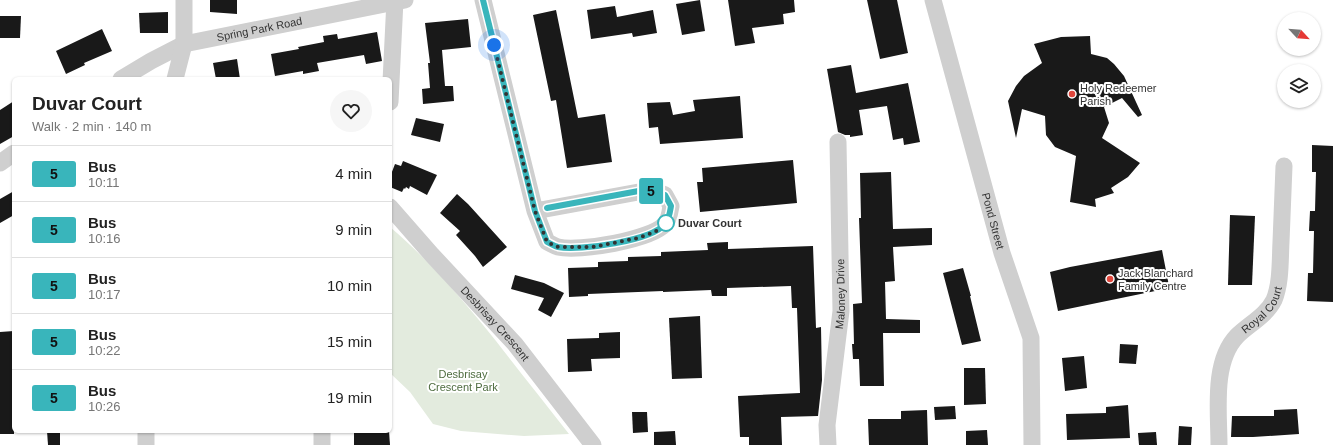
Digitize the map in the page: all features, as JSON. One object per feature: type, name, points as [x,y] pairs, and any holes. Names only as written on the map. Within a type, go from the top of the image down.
[{"type":"street","points":[[176,77],[184,44],[184,0]]},
{"type":"street","points":[[483,0],[535,211],[547,242],[558,247],[593,247],[638,238],[655,232],[666,223],[671,206],[665,195],[655,191],[644,190],[535,211]]},
{"type":"street","name":"Pond Street","points":[[933,0],[1002,253],[1030,338],[1032,445]]},
{"type":"street","points":[[392,77],[398,1]]},
{"type":"street","name":"Spring Park Road","points":[[124,77],[184,44],[398,1]]},
{"type":"street","name":"Maloney Drive","points":[[828,445],[827,425],[841,311],[838,142]]},
{"type":"street","points":[[0,163],[12,154]]},
{"type":"street","name":"Royal Court","points":[[1219,445],[1219,387],[1222,361],[1237,336],[1267,310],[1273,301],[1277,290],[1284,166]]},
{"type":"street","name":"Desbrisay Crescent","points":[[392,209],[432,255],[515,344],[593,445]]},
{"type":"street","points":[[146,433],[146,445]]},
{"type":"street","points":[[322,433],[322,445]]},
{"type":"green space","name":"Desbrisay Crescent Park","points":[[392,229],[419,253],[459,296],[569,434],[524,436],[461,431],[433,424],[410,392],[392,375]]},
{"type":"building","points":[[210,0],[237,0],[237,14],[210,12]]},
{"type":"building","points":[[700,0],[705,31],[682,35],[676,4]]},
{"type":"building","points":[[728,0],[794,0],[795,12],[783,14],[784,24],[752,28],[755,43],[735,46]]},
{"type":"building","points":[[867,0],[897,0],[908,53],[880,59]]},
{"type":"building","points":[[615,6],[617,17],[653,10],[657,33],[633,37],[632,33],[591,39],[587,10]]},
{"type":"building","points":[[556,10],[578,118],[605,114],[612,162],[567,168],[556,100],[551,101],[533,15]]},
{"type":"building","points":[[168,12],[168,33],[140,33],[139,13]]},
{"type":"building","points":[[0,16],[21,16],[20,38],[0,38]]},
{"type":"building","points":[[468,19],[471,47],[442,50],[445,86],[453,86],[454,101],[423,104],[422,89],[430,88],[428,63],[430,63],[425,23]]},
{"type":"building","points":[[102,29],[112,51],[84,63],[85,65],[66,74],[56,51]]},
{"type":"building","points":[[377,32],[382,61],[366,64],[364,55],[317,63],[319,71],[303,74],[303,71],[275,76],[271,54],[299,49],[298,47],[324,42],[323,36],[337,34],[338,39]]},
{"type":"building","name":"Holy Redeemer Parish","points":[[1090,36],[1091,54],[1107,58],[1114,64],[1124,76],[1142,115],[1138,117],[1122,98],[1104,107],[1109,123],[1102,138],[1140,163],[1128,177],[1111,188],[1114,193],[1095,199],[1096,207],[1070,202],[1076,156],[1055,147],[1046,135],[1045,116],[1022,109],[1016,138],[1008,101],[1016,86],[1024,76],[1042,63],[1034,44],[1061,37]]},
{"type":"building","points":[[237,59],[240,77],[216,77],[213,63]]},
{"type":"building","points":[[851,65],[856,93],[908,83],[920,142],[904,145],[903,138],[893,140],[887,106],[859,110],[863,135],[850,137],[850,135],[845,135],[838,132],[827,69]]},
{"type":"building","points":[[740,96],[743,138],[660,144],[658,127],[649,128],[647,103],[670,102],[673,115],[695,111],[693,100]]},
{"type":"building","points":[[12,102],[12,137],[0,144],[0,110]]},
{"type":"building","points":[[416,118],[444,124],[440,142],[411,135]]},
{"type":"building","points":[[1312,145],[1333,146],[1333,302],[1307,301],[1308,273],[1313,273],[1314,231],[1309,231],[1310,211],[1315,211],[1316,172],[1312,172]]},
{"type":"building","points":[[793,160],[797,203],[700,212],[697,182],[703,182],[702,168]]},
{"type":"building","points":[[403,161],[437,175],[427,195],[410,186],[409,189],[406,187],[405,189],[404,188],[402,192],[392,188],[392,172],[395,164],[401,166]]},
{"type":"building","points":[[891,172],[893,229],[932,228],[932,245],[893,247],[895,281],[885,282],[886,319],[920,320],[920,333],[883,333],[884,386],[860,386],[859,359],[853,359],[852,344],[854,344],[853,304],[862,303],[859,218],[861,218],[860,173]]},
{"type":"building","points":[[12,192],[12,216],[0,223],[0,199]]},
{"type":"building","points":[[457,194],[507,247],[483,267],[456,235],[460,231],[440,213]]},
{"type":"building","points":[[1230,215],[1255,216],[1252,285],[1228,285]]},
{"type":"building","points":[[728,242],[728,249],[813,246],[816,328],[821,327],[822,380],[818,416],[781,417],[782,445],[749,445],[749,437],[740,437],[738,396],[800,393],[797,308],[792,308],[791,286],[727,288],[727,296],[712,296],[711,290],[588,294],[588,296],[569,297],[568,268],[598,267],[598,262],[628,261],[628,257],[661,256],[661,252],[708,250],[707,243]]},
{"type":"building","name":"Jack Blanchard Family Centre","points":[[1162,250],[1169,286],[1160,288],[1160,290],[1058,311],[1050,272]]},
{"type":"building","points":[[963,268],[981,341],[962,345],[943,273]]},
{"type":"building","points":[[515,275],[544,283],[564,293],[551,317],[538,310],[544,298],[511,289]]},
{"type":"building","points":[[700,316],[702,378],[672,379],[669,318]]},
{"type":"building","points":[[12,331],[12,433],[14,434],[0,434],[0,332]]},
{"type":"building","points":[[620,332],[620,358],[591,359],[592,371],[568,372],[567,339],[599,338],[599,333]]},
{"type":"building","points":[[1120,344],[1138,345],[1136,364],[1119,363]]},
{"type":"building","points":[[1084,356],[1087,388],[1065,391],[1062,358]]},
{"type":"building","points":[[964,368],[985,368],[986,404],[964,405]]},
{"type":"building","points":[[1128,405],[1130,438],[1067,440],[1066,414],[1106,413],[1106,407]]},
{"type":"building","points":[[955,406],[956,419],[935,420],[934,407]]},
{"type":"building","points":[[1297,409],[1299,434],[1231,437],[1232,416],[1274,416],[1274,410]]},
{"type":"building","points":[[927,410],[928,445],[869,445],[868,419],[901,419],[901,411]]},
{"type":"building","points":[[632,412],[647,412],[648,432],[633,433]]},
{"type":"building","points":[[1179,426],[1192,427],[1191,445],[1178,445]]},
{"type":"building","points":[[987,430],[988,445],[966,445],[966,431]]},
{"type":"building","points":[[675,431],[676,445],[654,445],[654,432]]},
{"type":"building","points":[[1156,432],[1157,445],[1139,445],[1138,433]]},
{"type":"building","points":[[47,433],[60,433],[60,445],[48,445]]},
{"type":"building","points":[[354,433],[389,433],[390,445],[354,445]]},
{"type":"bus line","name":"5","points":[[483,0],[535,211],[547,242],[558,247],[593,247],[638,238],[655,232],[666,223],[671,206],[665,195],[655,191],[644,190],[547,208]]},
{"type":"place","name":"Holy Redeemer Parish","points":[[1072,94]]},
{"type":"place","name":"Duvar Court","points":[[666,223]]},
{"type":"place","name":"Jack Blanchard Family Centre","points":[[1110,279]]},
{"type":"route","points":[[494,45],[535,211],[547,242],[558,247],[593,247],[638,238],[655,232],[666,223]]}]
